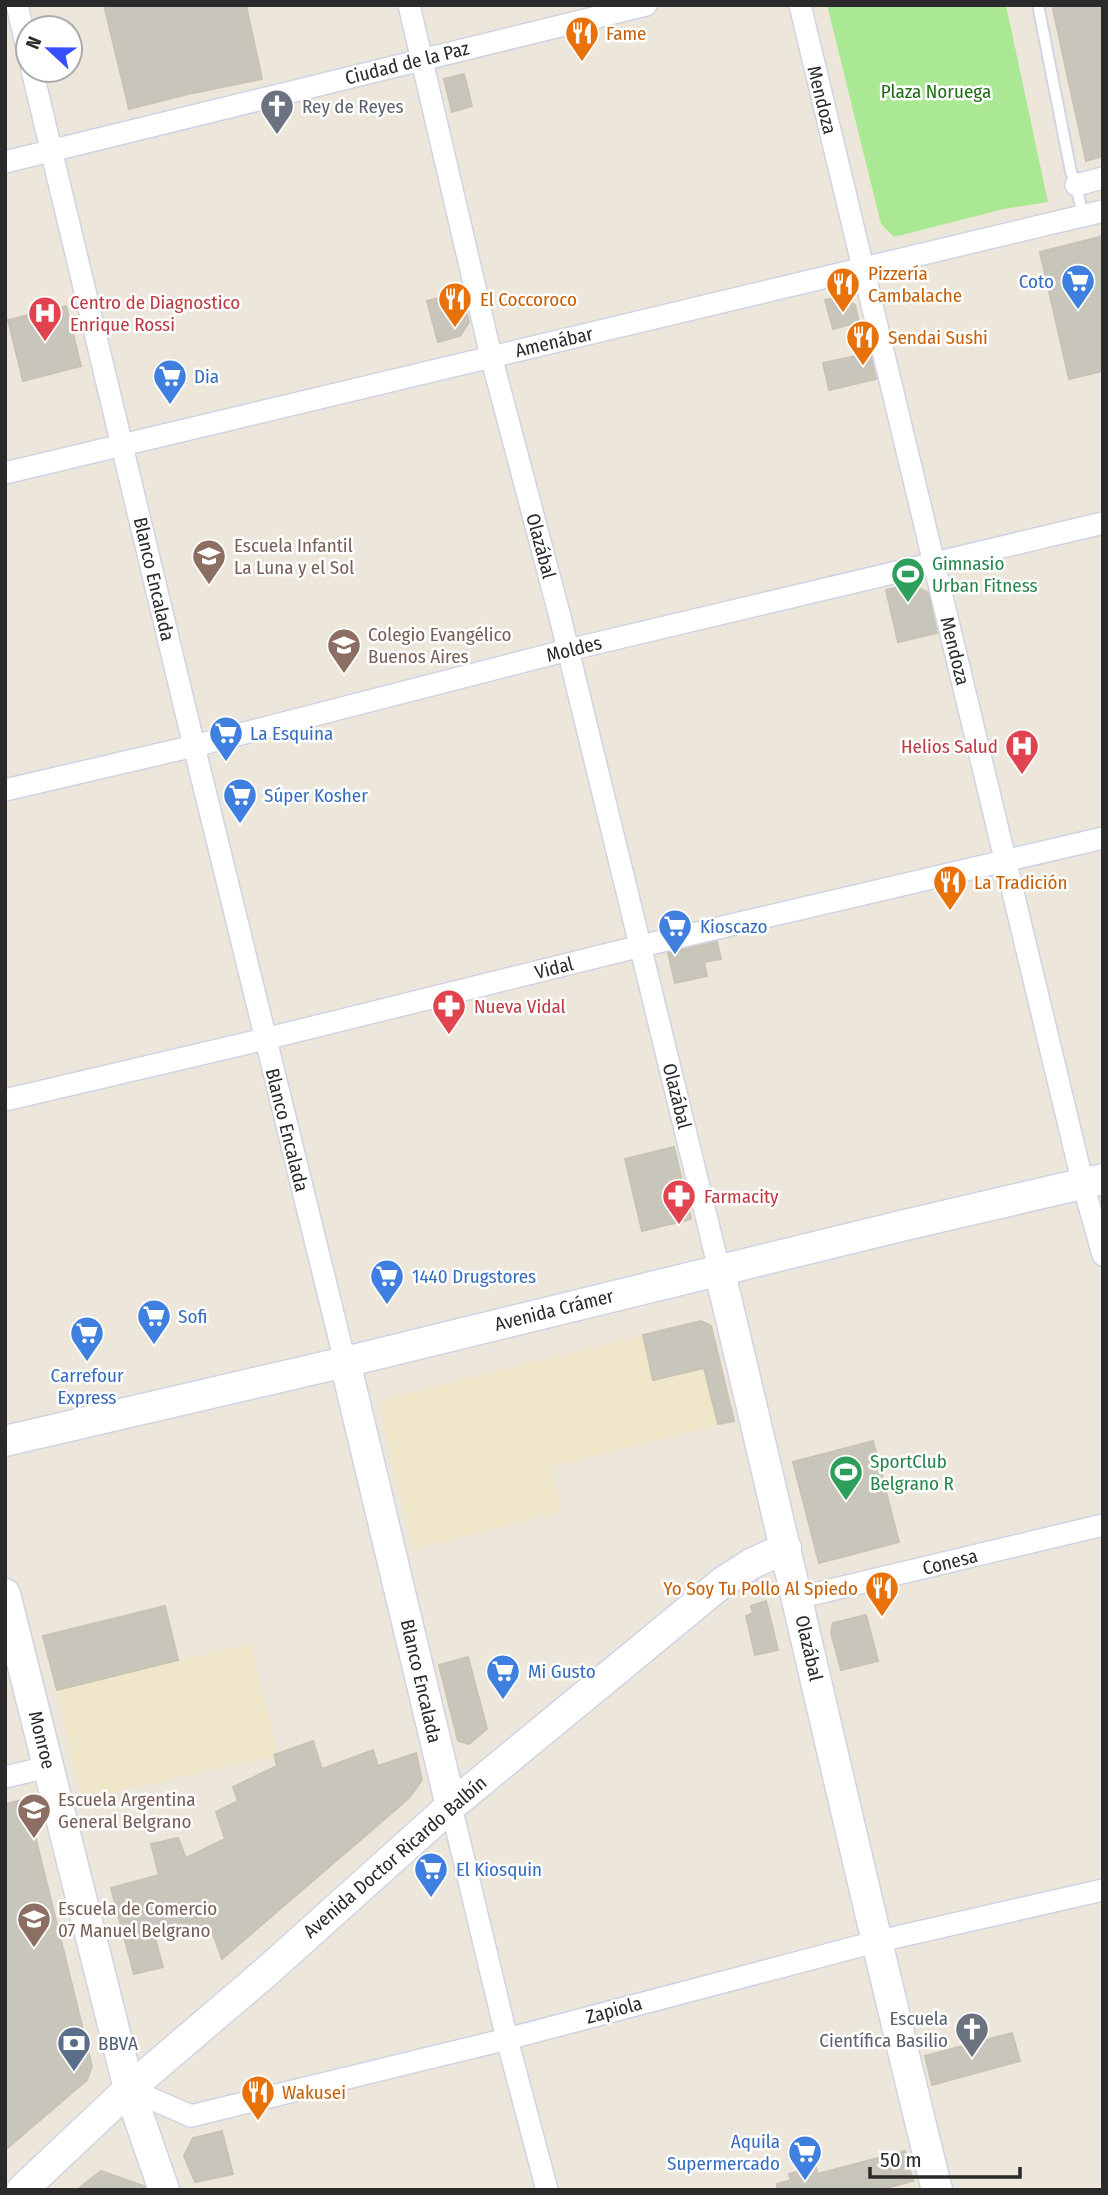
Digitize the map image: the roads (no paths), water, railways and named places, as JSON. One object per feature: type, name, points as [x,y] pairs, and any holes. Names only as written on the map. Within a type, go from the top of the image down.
[{"type":"main road","name":"Avenida Crámer","points":[[5,1441],[1093,1182]]},
{"type":"main road","name":"Olazábal","points":[[719,1269],[876,1942],[937,2190]]},
{"type":"main road","name":"Blanco Encalada","points":[[345,1362],[451,1806]]},
{"type":"main road","name":"Avenida Doctor Ricardo Balbín","points":[[22,2190],[129,2089],[265,1973],[451,1806],[715,1589],[751,1564],[786,1548]]},
{"type":"main road","name":"Monroe","points":[[5,1594],[129,2089],[164,2190]]},
{"type":"street","name":"Olazábal","points":[[409,5],[491,356],[568,650],[719,1269]]},
{"type":"street","name":"Ciudad de la Paz","points":[[5,162],[646,5]]},
{"type":"street","name":"Mendoza","points":[[800,5],[1006,861],[1093,1182],[1103,1255]]},
{"type":"street","name":"Blanco Encalada","points":[[35,84],[345,1362]]},
{"type":"street","points":[[1076,185],[1103,178]]},
{"type":"street","name":"Amenábar","points":[[5,473],[1093,213]]},
{"type":"street","name":"Moldes","points":[[5,790],[194,746],[568,650],[1103,523]]},
{"type":"street","name":"Vidal","points":[[5,1101],[640,946],[1103,838]]},
{"type":"street","name":"Conesa","points":[[797,1598],[1103,1525]]},
{"type":"street","points":[[5,1777],[48,1767]]},
{"type":"street","name":"Blanco Encalada","points":[[451,1806],[507,2039],[547,2190]]},
{"type":"street","name":"Zapiola","points":[[129,2089],[191,2116],[507,2039],[876,1942],[1103,1890]]},
{"type":"lane","points":[[1038,5],[1071,172],[1093,213]]},
{"type":"place","name":"Fame","points":[[582,63]]},
{"type":"place","name":"Rey de Reyes","points":[[277,136]]},
{"type":"place","name":"Coto","points":[[1078,311]]},
{"type":"place","name":"Pizzería Cambalache","points":[[843,314]]},
{"type":"place","name":"El Coccoroco","points":[[455,329]]},
{"type":"place","name":"Centro de Diagnostico Enrique Rossi","points":[[45,343]]},
{"type":"place","name":"Sendai Sushi","points":[[863,367]]},
{"type":"place","name":"Dia","points":[[170,406]]},
{"type":"place","name":"Escuela Infantil La Luna y el Sol","points":[[209,586]]},
{"type":"place","name":"Gimnasio Urban Fitness","points":[[908,604]]},
{"type":"place","name":"Colegio Evangélico Buenos Aires","points":[[344,675]]},
{"type":"place","name":"La Esquina","points":[[226,763]]},
{"type":"place","name":"Helios Salud","points":[[1022,776]]},
{"type":"place","name":"Súper Kosher","points":[[240,825]]},
{"type":"place","name":"La Tradición","points":[[950,912]]},
{"type":"place","name":"Kioscazo","points":[[675,956]]},
{"type":"place","name":"Nueva Vidal","points":[[449,1036]]},
{"type":"place","name":"Farmacity","points":[[679,1226]]},
{"type":"place","name":"1440 Drugstores","points":[[387,1306]]},
{"type":"place","name":"Sofi","points":[[154,1346]]},
{"type":"place","name":"Carrefour Express","points":[[87,1363]]},
{"type":"place","name":"SportClub Belgrano R","points":[[846,1502]]},
{"type":"place","name":"Yo Soy Tu Pollo Al Spiedo","points":[[882,1618]]},
{"type":"place","name":"Mi Gusto","points":[[503,1701]]},
{"type":"place","name":"Escuela Argentina General Belgrano","points":[[34,1840]]},
{"type":"place","name":"El Kiosquin","points":[[431,1899]]},
{"type":"place","name":"Escuela de Comercio 07 Manuel Belgrano","points":[[34,1949]]},
{"type":"place","name":"Escuela Científica Basilio","points":[[972,2059]]},
{"type":"place","name":"BBVA","points":[[74,2073]]},
{"type":"place","name":"Wakusei","points":[[258,2122]]},
{"type":"place","name":"Aquila Supermercado","points":[[805,2182]]},
{"type":"park label","name":"Plaza Noruega","points":[[936,91]]}]
